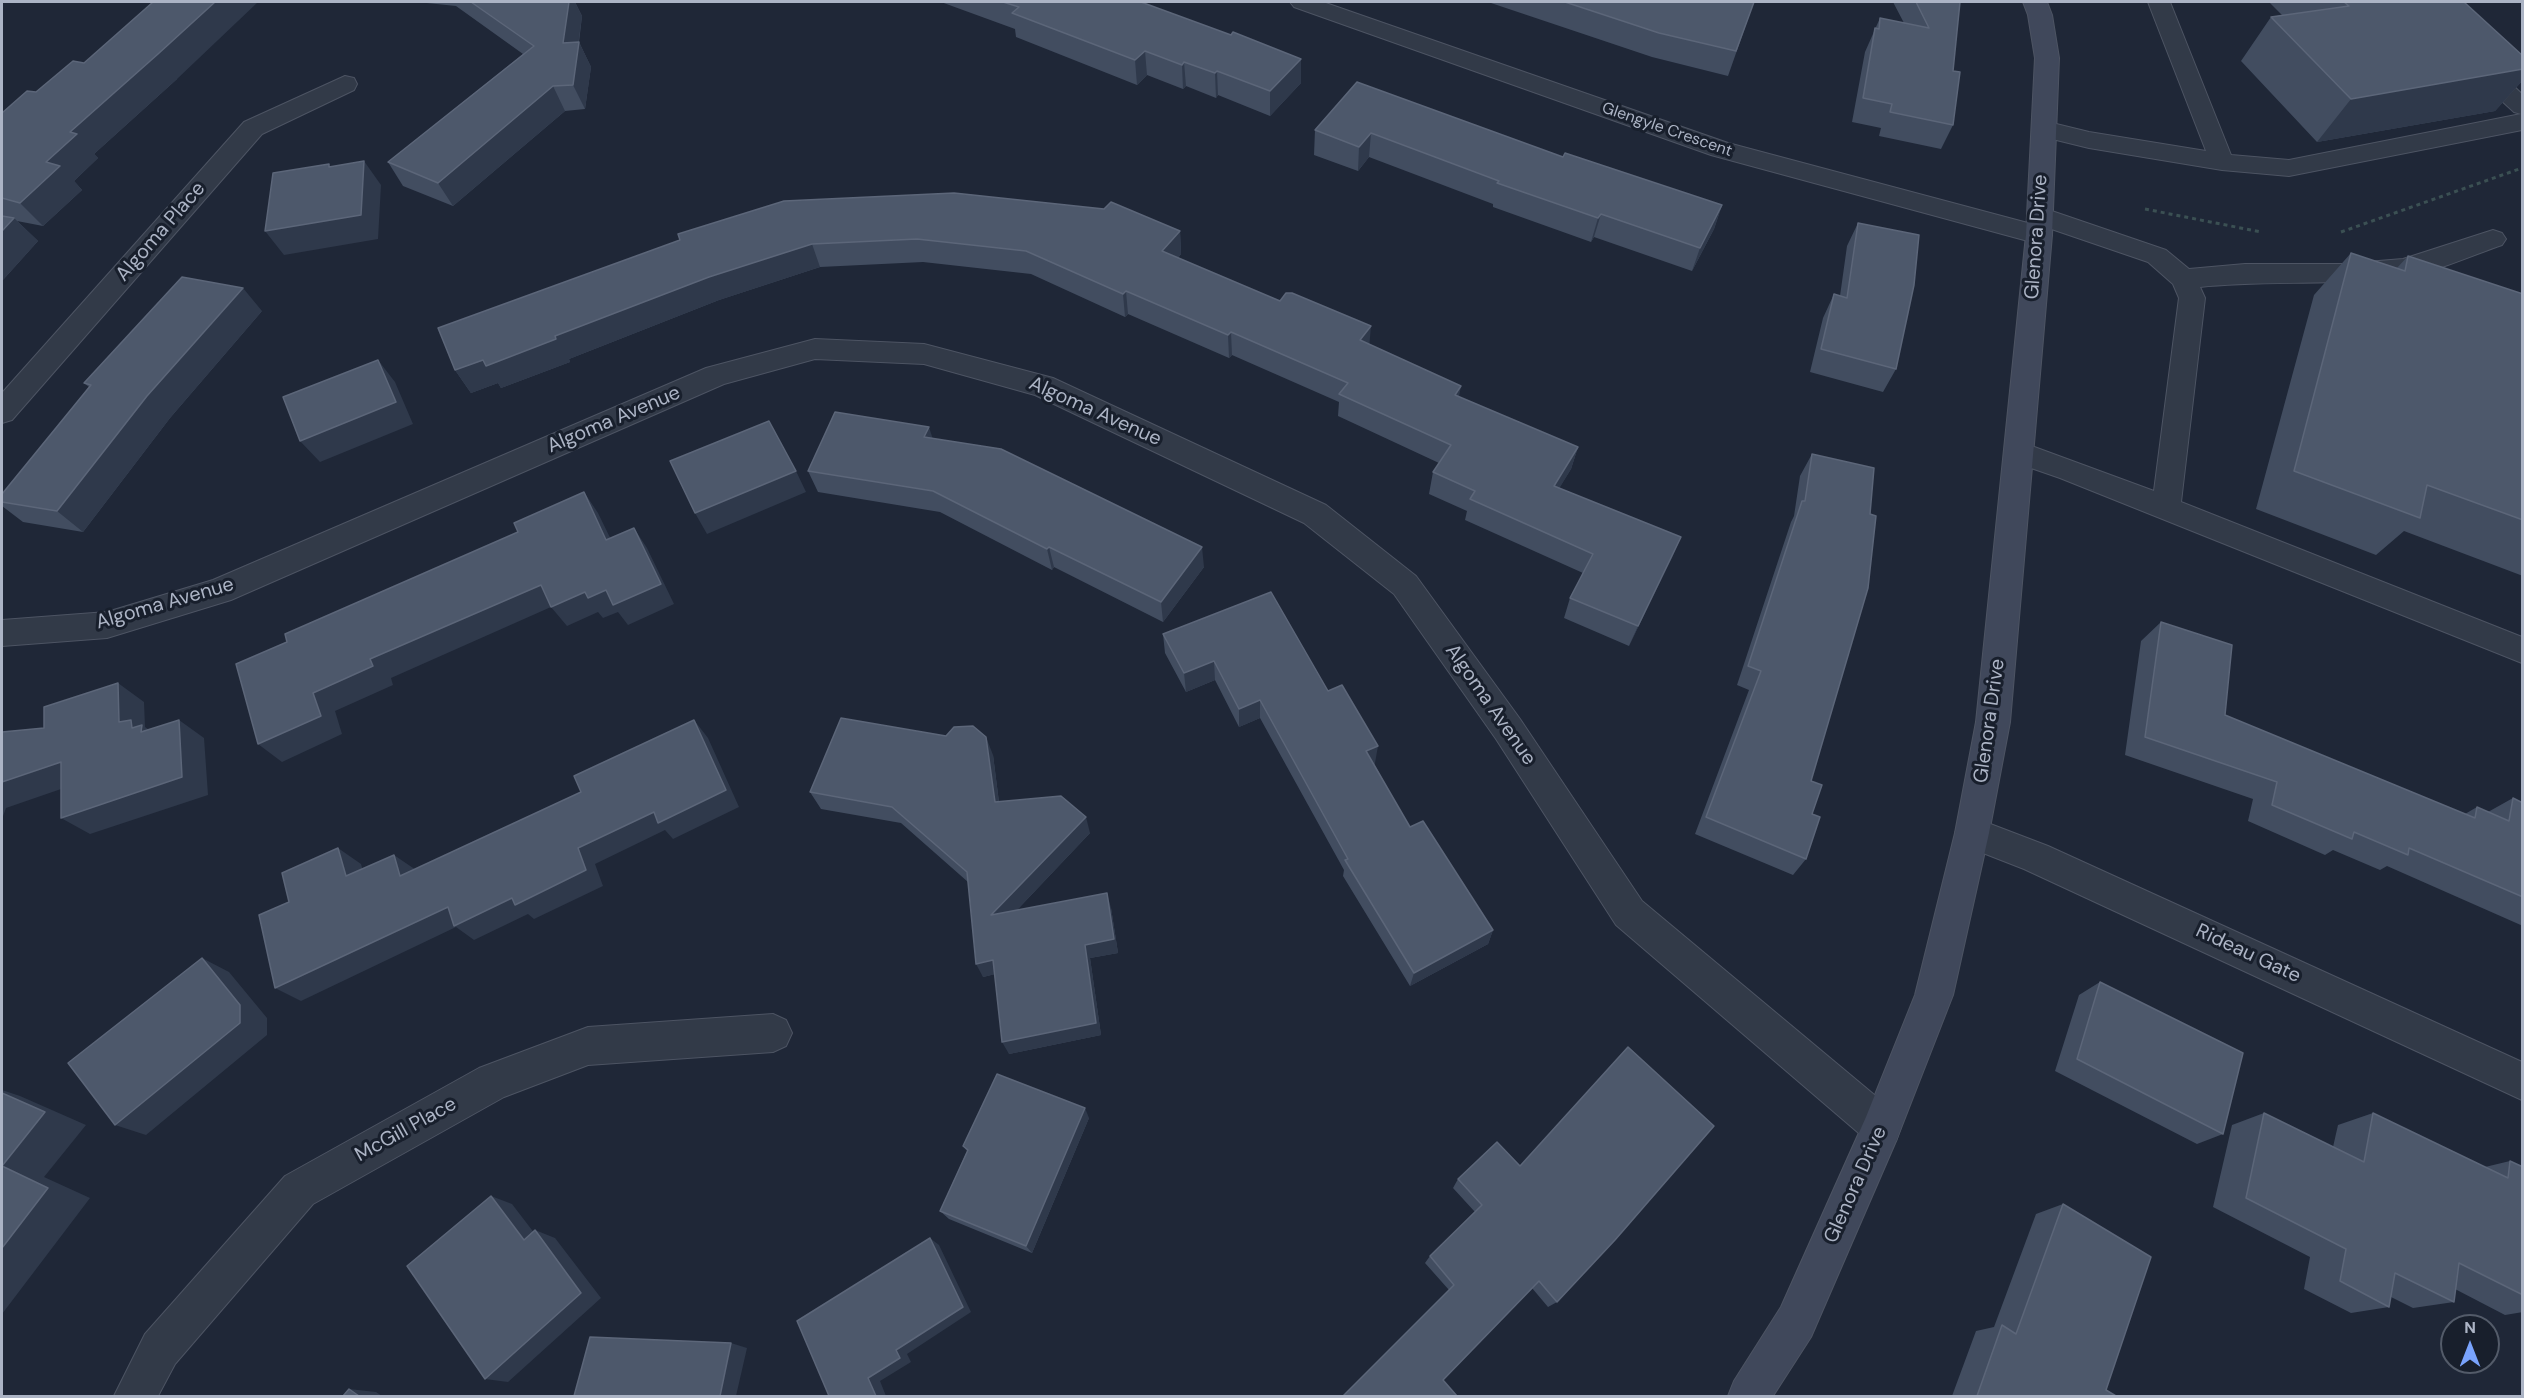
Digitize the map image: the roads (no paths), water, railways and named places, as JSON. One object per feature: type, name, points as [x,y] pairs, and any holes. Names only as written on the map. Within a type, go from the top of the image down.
[{"type":"street","name":"Glengyle Crescent","points":[[1302,2],[1720,149],[2040,225]]},
{"type":"street","name":"Glenora Drive","points":[[1749,1396],[1796,1322],[1882,1127],[1934,995],[1972,833],[1993,722],[2040,225],[2047,58],[2040,15],[2035,2]]},
{"type":"street","name":"Algoma Place","points":[[2,412],[253,128],[345,84]]},
{"type":"street","name":"Algoma Avenue","points":[[2,633],[107,625],[220,591],[716,376],[814,349],[924,354],[1043,386],[1315,514],[1405,585],[1508,729],[1629,913],[1882,1127]]},
{"type":"street","name":"Rideau Gate","points":[[1972,833],[2036,857],[2523,1081]]},
{"type":"street","name":"McGill Place","points":[[135,1396],[160,1349],[299,1190],[493,1082],[588,1046],[773,1034]]},
{"type":"lane","points":[[2159,2],[2222,162]]},
{"type":"lane","points":[[2478,67],[2523,107]]},
{"type":"lane","points":[[2044,129],[2088,140],[2222,162],[2289,168],[2523,122]]},
{"type":"lane","points":[[2040,225],[2157,256],[2184,279],[2192,298],[2166,508]]},
{"type":"lane","points":[[2184,279],[2245,273],[2342,273],[2404,268],[2493,239]]},
{"type":"lane","points":[[2019,452],[2523,650]]}]
